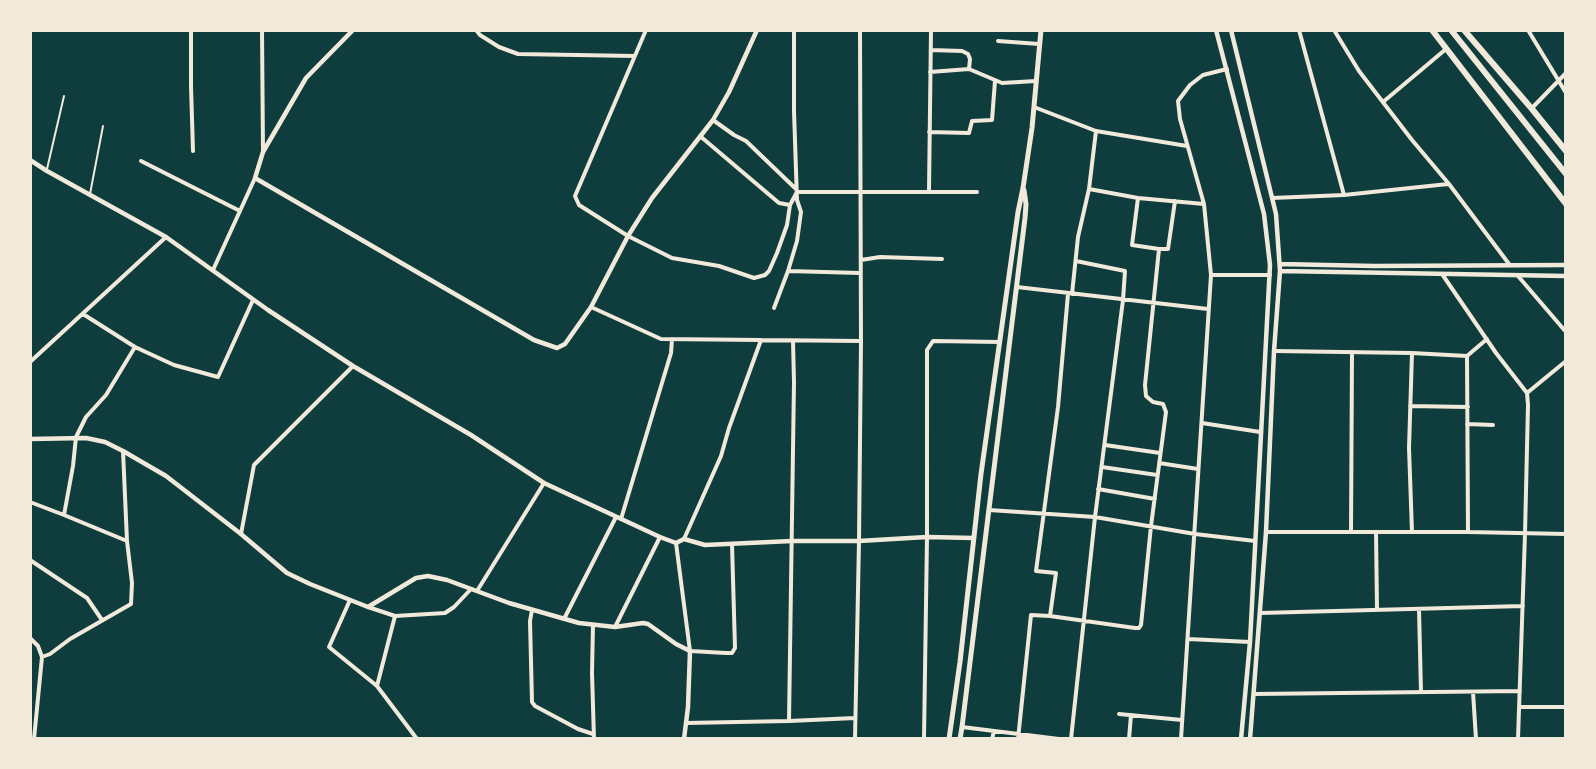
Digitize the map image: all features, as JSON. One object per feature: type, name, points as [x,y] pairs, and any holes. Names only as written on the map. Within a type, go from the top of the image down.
[{"type":"highway","points":[[1432,30],[1566,204]]},
{"type":"highway","points":[[1451,30],[1566,174]]},
{"type":"highway","points":[[1464,30],[1566,151]]},
{"type":"main road","points":[[949,739],[1000,342],[1034,107],[1041,30]]},
{"type":"main road","points":[[960,739],[1017,287],[1026,204],[1023,188]]},
{"type":"street","points":[[191,30],[193,151]]},
{"type":"street","points":[[262,30],[263,152]]},
{"type":"street","points":[[213,270],[255,178],[263,152],[306,78],[353,30]]},
{"type":"street","points":[[476,30],[499,48],[518,54],[635,56]]},
{"type":"street","points":[[646,30],[575,196],[579,205],[628,236],[672,258],[719,266],[754,278],[765,275],[769,271],[787,225],[790,205],[797,191]]},
{"type":"street","points":[[255,178],[534,340],[557,348],[565,344],[591,307],[628,236],[652,198],[712,120],[729,92],[757,30]]},
{"type":"street","points":[[774,308],[788,271],[799,231],[801,212],[796,200],[794,30]]},
{"type":"street","points":[[855,739],[861,341],[860,30]]},
{"type":"street","points":[[929,191],[931,30]]},
{"type":"street","points":[[1216,30],[1264,214],[1270,275],[1250,642],[1241,739]]},
{"type":"street","points":[[1231,30],[1272,198],[1278,231],[1280,264],[1266,532],[1250,739]]},
{"type":"street","points":[[1299,30],[1344,195]]},
{"type":"street","points":[[1334,30],[1359,71],[1509,264]]},
{"type":"street","points":[[1528,30],[1566,93]]},
{"type":"street","points":[[998,41],[1039,44]]},
{"type":"street","points":[[931,50],[962,51],[968,54],[970,59],[969,69]]},
{"type":"street","points":[[1383,102],[1446,50]]},
{"type":"street","points":[[930,72],[969,69],[1002,83],[1036,81]]},
{"type":"street","points":[[1181,739],[1211,274],[1204,204],[1180,119],[1178,102],[1190,85],[1203,75],[1228,69]]},
{"type":"street","points":[[1532,109],[1566,73]]},
{"type":"street","points":[[929,132],[969,133],[972,122],[992,120],[994,81]]},
{"type":"street","points":[[1034,107],[1096,131],[1187,146]]},
{"type":"street","points":[[712,120],[746,141],[797,191],[977,192]]},
{"type":"street","points":[[1050,616],[1056,573],[1036,571],[1058,407],[1070,294],[1078,237],[1089,189],[1096,131]]},
{"type":"street","points":[[700,136],[779,203],[790,205]]},
{"type":"street","points":[[30,160],[166,237],[254,300],[353,366],[471,435],[544,483],[676,543],[684,539],[721,456],[762,340]]},
{"type":"street","points":[[141,161],[240,211]]},
{"type":"street","points":[[1272,198],[1344,195],[1449,184]]},
{"type":"street","points":[[1089,189],[1138,198],[1204,204]]},
{"type":"street","points":[[1138,198],[1132,245],[1159,249],[1168,249],[1175,201]]},
{"type":"street","points":[[30,362],[166,237]]},
{"type":"street","points":[[1018,737],[1030,615],[1135,628],[1141,625],[1166,412],[1163,404],[1153,402],[1146,396],[1145,385],[1159,249]]},
{"type":"street","points":[[861,260],[880,257],[942,259]]},
{"type":"street","points":[[1071,739],[1098,489],[1125,271],[1076,261]]},
{"type":"street","points":[[1280,264],[1566,265]]},
{"type":"street","points":[[788,271],[860,273]]},
{"type":"street","points":[[1280,271],[1566,276]]},
{"type":"street","points":[[1211,274],[1270,275]]},
{"type":"street","points":[[1442,274],[1486,339],[1527,393],[1518,739]]},
{"type":"street","points":[[1518,276],[1566,332]]},
{"type":"street","points":[[1017,287],[1208,309]]},
{"type":"street","points":[[82,314],[135,347],[174,365],[218,377],[254,300]]},
{"type":"street","points":[[591,307],[661,339],[861,341]]},
{"type":"street","points":[[564,619],[618,518],[671,353],[672,339]]},
{"type":"street","points":[[1274,351],[1467,356],[1486,339]]},
{"type":"street","points":[[789,721],[793,341]]},
{"type":"street","points":[[924,739],[927,350],[933,341],[1000,342]]},
{"type":"street","points":[[64,515],[76,437],[86,417],[106,395],[135,347]]},
{"type":"street","points":[[1351,532],[1352,352]]},
{"type":"street","points":[[1412,353],[1410,406],[1412,532]]},
{"type":"street","points":[[1467,356],[1468,532]]},
{"type":"street","points":[[1527,393],[1566,361]]},
{"type":"street","points":[[241,534],[255,465],[353,366]]},
{"type":"street","points":[[1410,406],[1467,407]]},
{"type":"street","points":[[1202,423],[1260,432]]},
{"type":"street","points":[[1467,423],[1494,425]]},
{"type":"street","points":[[30,439],[76,437],[96,439],[123,451],[166,477],[241,534],[287,573],[368,607],[395,615],[445,612],[474,590],[544,483]]},
{"type":"street","points":[[1105,445],[1160,453]]},
{"type":"street","points":[[42,657],[131,604],[132,583],[127,541],[123,451]]},
{"type":"street","points":[[1159,463],[1198,469]]},
{"type":"street","points":[[1102,467],[1157,476]]},
{"type":"street","points":[[1098,489],[1155,499]]},
{"type":"street","points":[[30,502],[127,541]]},
{"type":"street","points":[[989,510],[1095,517],[1195,534],[1255,541]]},
{"type":"street","points":[[1266,532],[1566,534]]},
{"type":"street","points":[[1376,532],[1377,610]]},
{"type":"street","points":[[615,627],[660,537]]},
{"type":"street","points":[[684,539],[705,544],[732,544],[927,537],[974,538]]},
{"type":"street","points":[[676,543],[690,651],[684,739]]},
{"type":"street","points":[[368,607],[421,576],[436,576],[564,619],[615,627],[648,624],[690,651],[732,653],[735,648],[732,544]]},
{"type":"street","points":[[30,560],[87,598],[102,620]]},
{"type":"street","points":[[350,600],[329,647],[377,686],[417,739]]},
{"type":"street","points":[[1260,613],[1523,606]]},
{"type":"street","points":[[1419,609],[1421,692]]},
{"type":"street","points":[[532,610],[530,621],[532,702],[535,706],[594,737],[593,625]]},
{"type":"street","points":[[377,686],[395,615]]},
{"type":"street","points":[[30,638],[38,646],[42,657],[32,729],[34,739]]},
{"type":"street","points":[[1188,639],[1250,642]]},
{"type":"street","points":[[1254,694],[1520,691]]},
{"type":"street","points":[[1473,692],[1476,739]]},
{"type":"street","points":[[1520,707],[1566,707]]},
{"type":"street","points":[[1119,714],[1182,720]]},
{"type":"street","points":[[1129,739],[1131,715]]},
{"type":"street","points":[[686,723],[855,718]]},
{"type":"street","points":[[962,727],[1018,737],[1059,739]]},
{"type":"street","points":[[992,739],[994,731]]},
{"type":"lane","points":[[47,171],[64,96]]},
{"type":"lane","points":[[89,194],[103,126]]}]
